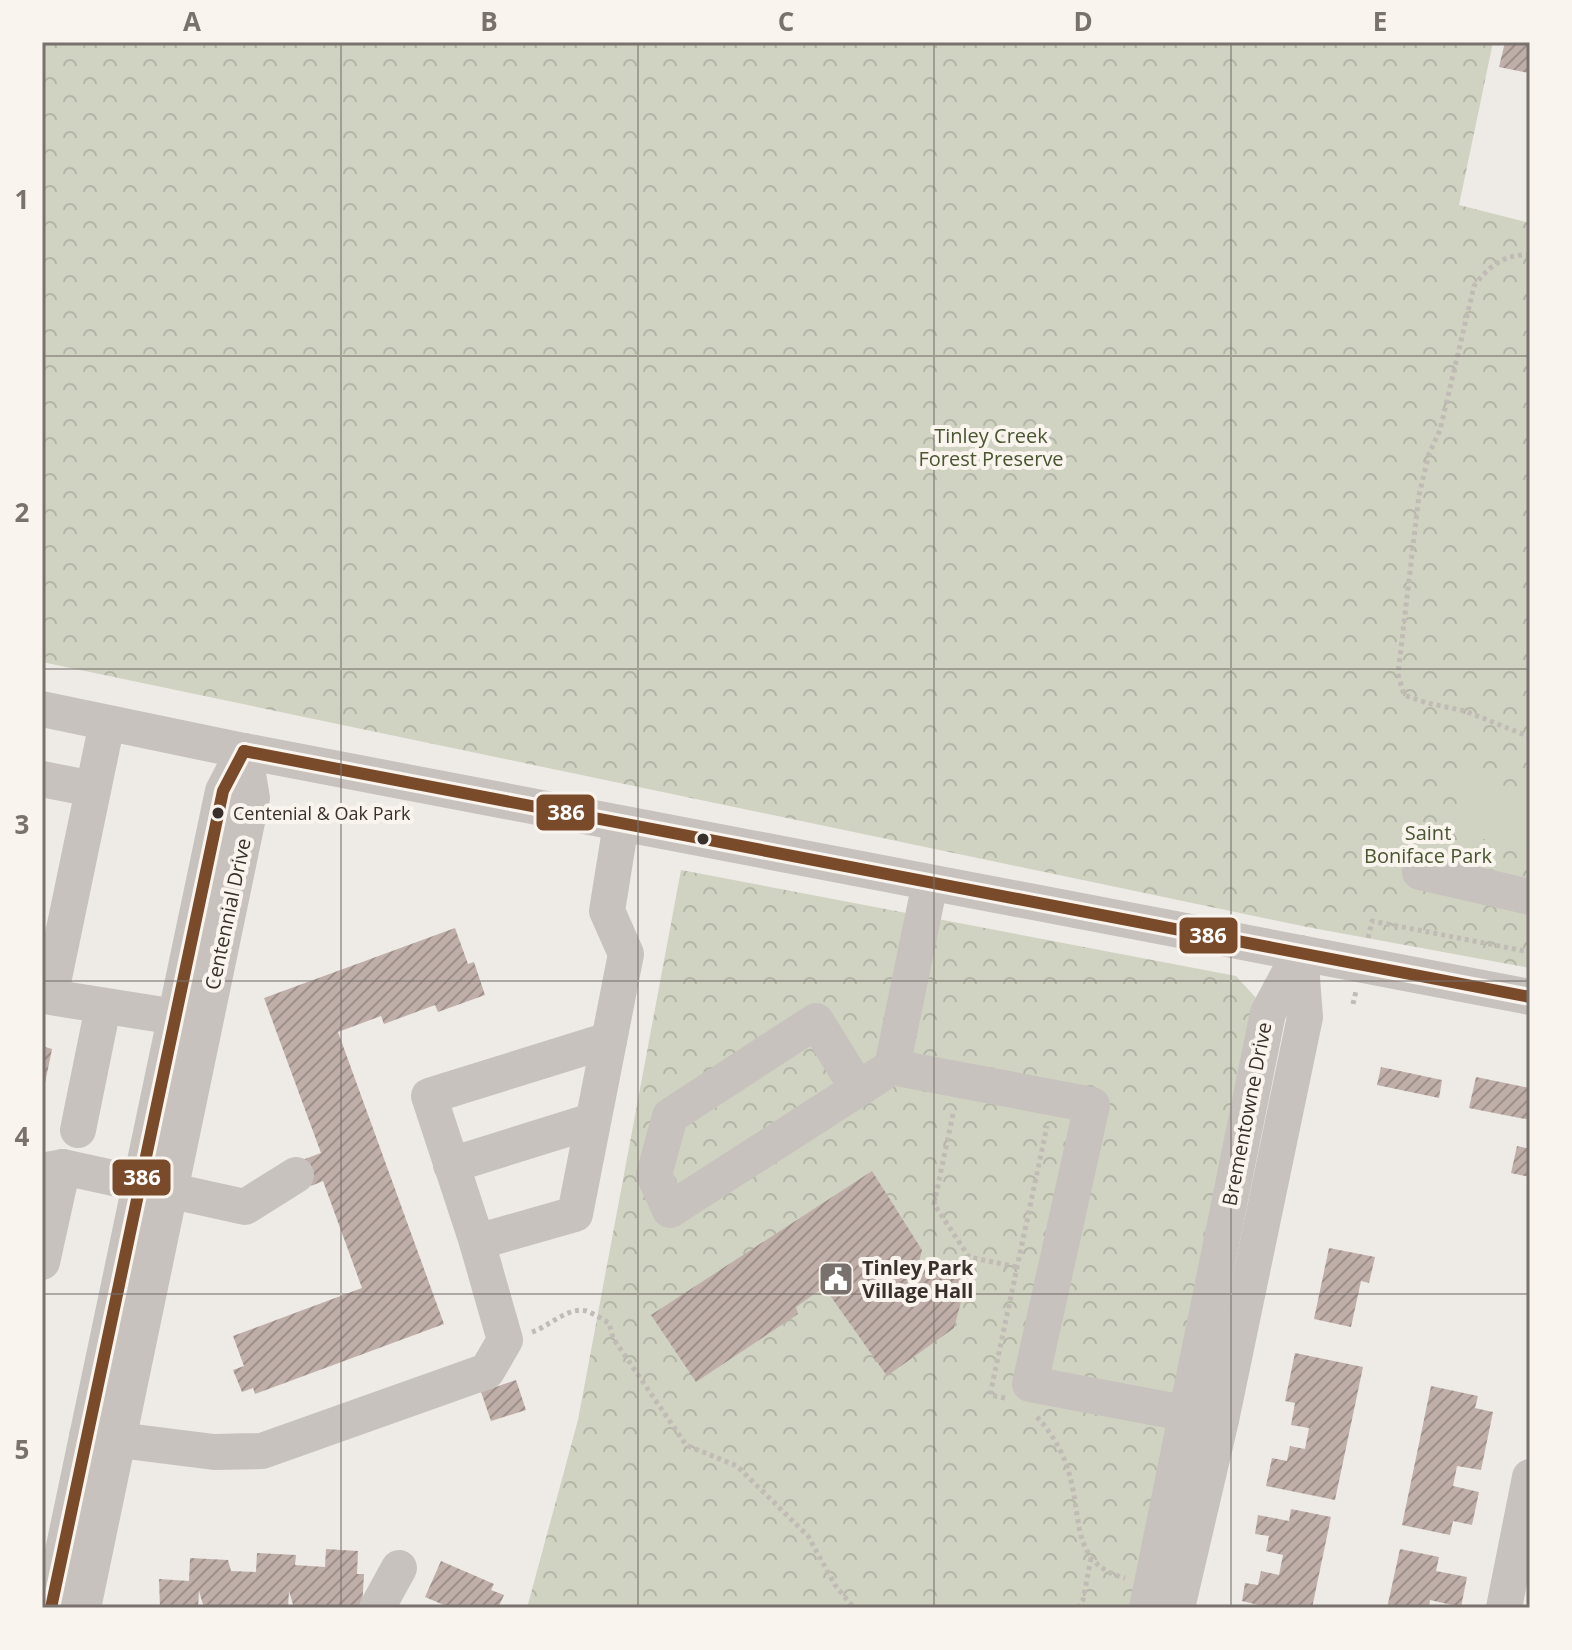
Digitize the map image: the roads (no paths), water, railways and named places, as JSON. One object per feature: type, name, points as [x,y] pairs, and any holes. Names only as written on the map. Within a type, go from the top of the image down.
[{"type":"street","points":[[42,709],[621,824],[1530,997]]},
{"type":"street","points":[[107,723],[50,997],[191,1020]]},
{"type":"street","name":"Centennial Drive","points":[[51,1608],[103,1438],[191,1020],[223,791],[244,751]]},
{"type":"street","points":[[42,779],[93,789]]},
{"type":"street","points":[[477,1242],[575,1214],[626,954],[607,911],[621,824]]},
{"type":"street","points":[[1420,872],[1530,897]]},
{"type":"street","points":[[892,1067],[930,883]]},
{"type":"street","name":"Brementowne Drive","points":[[1165,1592],[1204,1417],[1268,1013],[1300,953]]},
{"type":"street","points":[[78,1130],[103,1007]]},
{"type":"street","points":[[858,1089],[816,1021],[670,1116],[654,1175],[670,1210],[821,1113],[892,1067],[1092,1105],[1030,1384],[1204,1417]]},
{"type":"street","points":[[103,1438],[214,1452],[262,1451],[487,1371],[505,1340],[477,1242],[429,1096],[609,1040]]},
{"type":"street","points":[[451,1165],[592,1121]]},
{"type":"street","points":[[42,1262],[53,1169],[245,1207],[296,1175]]},
{"type":"street","name":"Centennial Drive","points":[[83,1608],[103,1438]]},
{"type":"street","points":[[1504,1608],[1530,1477]]},
{"type":"street","points":[[377,1608],[399,1568]]},
{"type":"place","name":"Centenial & Oak Park","points":[[218,813]]},
{"type":"place","name":"Tinley Park Village Hall","points":[[836,1279]]},
{"type":"park label","name":"Tinley Creek Forest Preserve","points":[[991,448]]},
{"type":"park label","name":"Saint Boniface Park","points":[[1428,844]]}]
